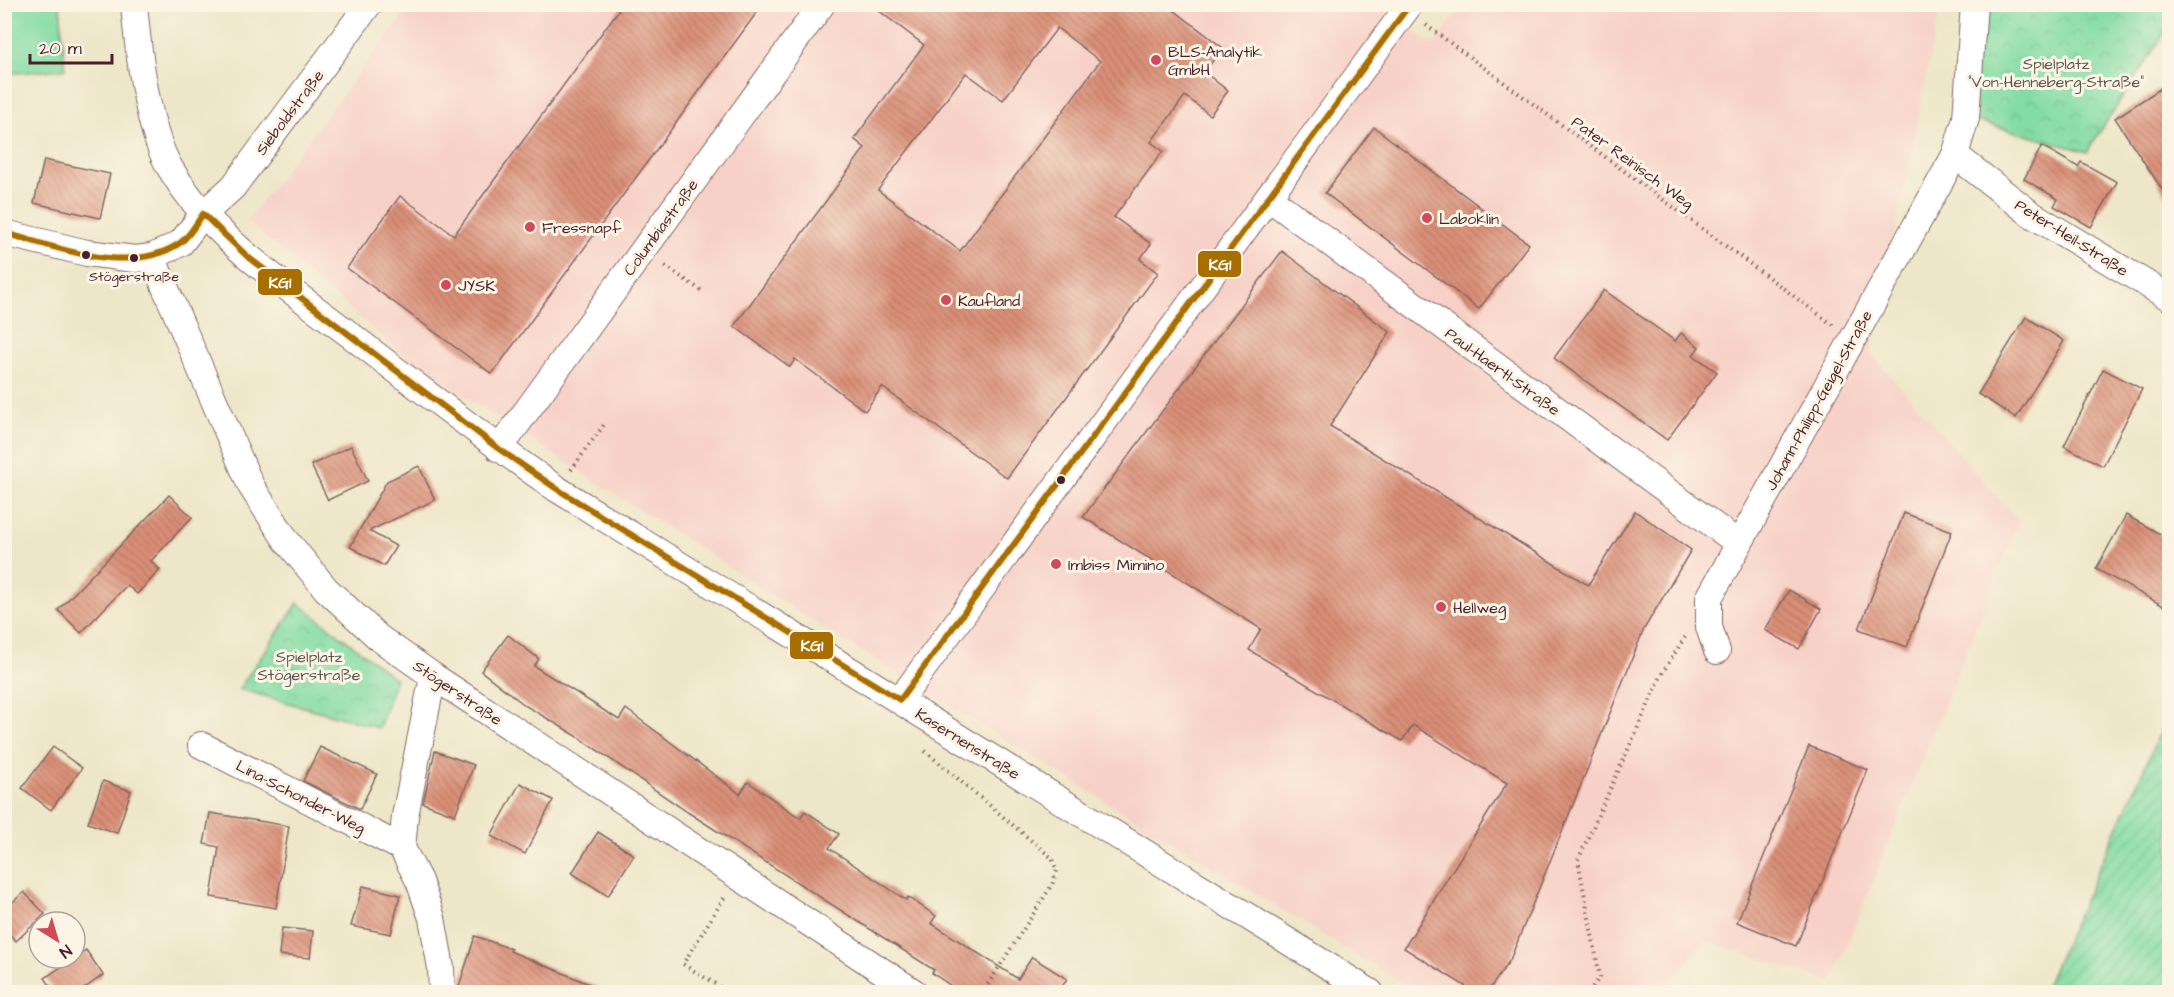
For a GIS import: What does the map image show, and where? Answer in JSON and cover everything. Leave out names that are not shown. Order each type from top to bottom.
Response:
[{"type":"street","name":"Kasernenstraße","points":[[134,4],[147,105],[169,167],[203,214],[249,258],[499,449],[557,489],[1370,993]]},
{"type":"street","name":"Sieboldstraße","points":[[203,214],[233,187],[369,4]]},
{"type":"street","name":"Columbiastraße","points":[[499,449],[822,4]]},
{"type":"street","points":[[1955,155],[1966,118],[1974,4]]},
{"type":"street","points":[[910,706],[1269,198],[1408,7]]},
{"type":"street","name":"Peter-Heil-Straße","points":[[1955,155],[2031,214],[2169,298]]},
{"type":"street","name":"Johann-Philipp-Geigel-Straße","points":[[1717,651],[1709,627],[1709,598],[1955,155]]},
{"type":"street","name":"Paul-Haertl-Straße","points":[[1269,198],[1738,543]]},
{"type":"street","points":[[4,233],[87,253],[135,259],[152,257],[181,243],[203,214]]},
{"type":"street","name":"Stögerstraße","points":[[152,257],[251,486],[286,540],[326,589],[371,631],[432,676],[914,993]]},
{"type":"street","points":[[432,676],[405,816],[402,848],[419,881],[432,918],[441,968],[442,993]]},
{"type":"street","name":"Lina-Schonder-Weg","points":[[201,745],[402,848]]},
{"type":"path","name":"Pater Reinisch Weg","points":[[1408,7],[1853,340]]},
{"type":"path","points":[[659,261],[702,291]]},
{"type":"path","points":[[557,489],[606,422]]},
{"type":"path","points":[[1589,993],[1600,977],[1578,860],[1663,672],[1686,635]]},
{"type":"path","points":[[910,706],[913,739],[1052,858],[1057,871],[1052,885],[983,993]]},
{"type":"path","points":[[728,993],[683,964],[737,876]]},
{"type":"shaded area","points":[[1378,4],[1434,45],[1462,5],[1940,5],[1871,354],[2019,521],[1832,982],[1705,941],[1661,992],[1416,992],[822,627],[421,369],[246,221],[411,5]]},
{"type":"green space","points":[[5,4],[60,5],[65,69],[5,74]]},
{"type":"green space","name":"Spielplatz \"Von-Henneberg-Straße\"","points":[[1974,5],[2169,5],[2169,26],[2087,152],[1966,118]]},
{"type":"green space","name":"Spielplatz Stögerstraße","points":[[298,603],[396,679],[379,728],[239,689]]},
{"type":"green space","points":[[2169,713],[2169,992],[2043,992]]},
{"type":"building","points":[[623,4],[763,4],[492,374],[347,268],[400,196],[454,235]]},
{"type":"building","name":"Kaufland","points":[[870,4],[1166,4],[1223,48],[1204,72],[1228,91],[1210,115],[1185,96],[1151,142],[1163,151],[1114,217],[1151,244],[1140,259],[1158,273],[1007,478],[882,387],[865,411],[795,359],[790,367],[734,326],[865,148],[854,139],[924,45]],"holes":[[[1057,28],[1100,61],[960,251],[878,190],[966,73],[1003,100]]]},
{"type":"building","points":[[2169,83],[2169,200],[2115,118]]},
{"type":"building","name":"Laboklin","points":[[1374,127],[1529,244],[1479,309],[1325,193]]},
{"type":"building","points":[[2042,146],[2078,167],[2081,162],[2117,182],[2091,227],[2054,206],[2058,199],[2024,179]]},
{"type":"building","points":[[44,160],[110,174],[100,218],[34,203]]},
{"type":"building","name":"Hellweg","points":[[1282,251],[1390,332],[1330,426],[1588,585],[1635,511],[1691,550],[1644,629],[1510,960],[1487,993],[1476,993],[1404,948],[1507,783],[1413,725],[1402,741],[1249,650],[1261,629],[1083,517]]},
{"type":"building","points":[[1604,290],[1675,341],[1681,333],[1699,347],[1693,355],[1717,372],[1667,440],[1554,358]]},
{"type":"building","points":[[2026,317],[2064,341],[2016,418],[1978,394]]},
{"type":"building","points":[[2103,369],[2142,389],[2103,466],[2064,446]]},
{"type":"building","points":[[351,446],[368,481],[328,500],[311,465]]},
{"type":"building","points":[[419,466],[435,500],[369,531],[396,546],[384,566],[350,547],[387,481]]},
{"type":"building","points":[[169,495],[192,517],[151,561],[160,570],[137,594],[127,585],[81,633],[58,610]]},
{"type":"building","points":[[1904,513],[1952,531],[1907,647],[1859,629]]},
{"type":"building","points":[[2126,515],[2169,539],[2169,609],[2096,569]]},
{"type":"building","points":[[1789,590],[1821,609],[1799,649],[1765,630]]},
{"type":"building","points":[[508,635],[539,659],[534,666],[619,720],[626,709],[740,794],[748,782],[800,818],[805,811],[839,834],[829,848],[906,900],[908,897],[936,916],[931,923],[1018,979],[1032,957],[1067,979],[1058,993],[962,993],[932,973],[934,970],[689,813],[575,735],[526,706],[481,671]]},
{"type":"building","points":[[1809,746],[1868,770],[1796,946],[1737,922]]},
{"type":"building","points":[[53,747],[82,768],[51,810],[22,788]]},
{"type":"building","points":[[320,747],[377,774],[360,809],[303,781]]},
{"type":"building","points":[[435,751],[474,765],[455,815],[423,803]]},
{"type":"building","points":[[103,781],[131,791],[117,833],[88,823]]},
{"type":"building","points":[[520,783],[553,800],[525,854],[491,836]]},
{"type":"building","points":[[210,813],[289,826],[276,908],[211,897],[219,847],[204,844]]},
{"type":"building","points":[[598,832],[634,855],[608,896],[572,873]]},
{"type":"building","points":[[363,886],[400,895],[391,934],[351,926]]},
{"type":"building","points":[[24,892],[41,910],[27,910],[27,931],[16,941],[4,929],[4,910]]},
{"type":"building","points":[[282,928],[313,931],[310,958],[279,955]]},
{"type":"building","points":[[475,936],[511,949],[510,951],[611,993],[457,993]]},
{"type":"building","points":[[87,951],[103,975],[78,993],[55,993],[45,978],[57,970],[87,970]]},
{"type":"transit line","name":"KG1","points":[[4,233],[93,256],[139,258],[160,253],[180,243],[203,214],[249,258],[499,449],[557,489],[900,700],[1410,4]]},
{"type":"place","name":"BLS-Analytik GmbH","points":[[1156,60]]},
{"type":"place","name":"Laboklin","points":[[1427,218]]},
{"type":"place","name":"Fressnapf","points":[[530,227]]},
{"type":"place","name":"Stögerstraße","points":[[134,258]]},
{"type":"place","name":"JYSK","points":[[446,285]]},
{"type":"place","name":"Kaufland","points":[[946,300]]},
{"type":"place","name":"Imbiss Mimino","points":[[1056,564]]},
{"type":"place","name":"Hellweg","points":[[1441,607]]}]
